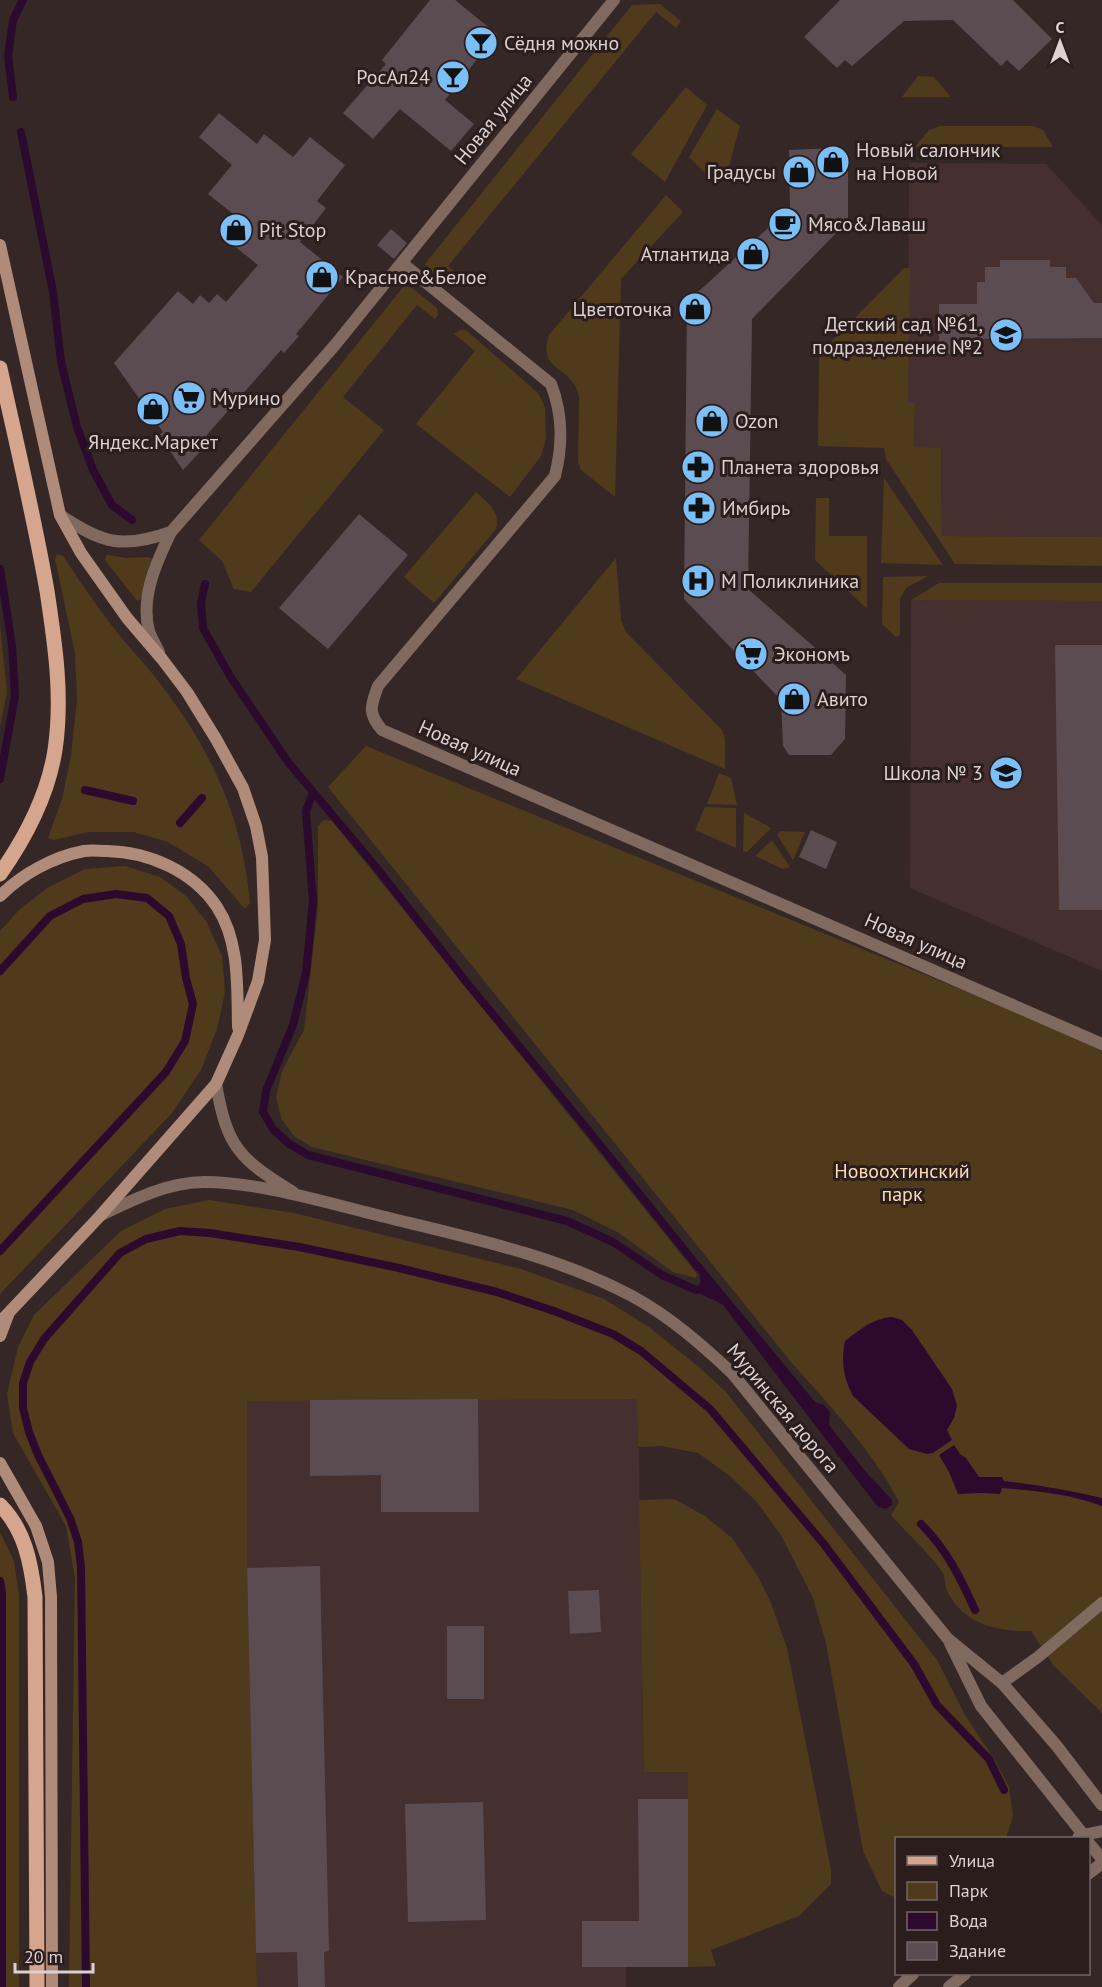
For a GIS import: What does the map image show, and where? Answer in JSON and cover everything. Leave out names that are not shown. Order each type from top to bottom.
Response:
[{"type":"main road","points":[[0,245],[60,515],[81,553],[127,618],[162,658],[187,693],[243,788],[256,826],[262,857],[265,940],[258,981],[238,1035],[216,1084],[100,1216],[0,1322]]},
{"type":"main road","points":[[0,368],[40,554],[57,654],[58,702],[55,751],[43,794],[20,845],[0,874]]},
{"type":"main road","points":[[0,896],[8,888],[50,861],[86,851],[128,851],[161,861],[191,878],[217,907],[233,942],[237,977],[238,1035]]},
{"type":"main road","points":[[0,1336],[9,1312]]},
{"type":"main road","points":[[0,1463],[36,1526],[48,1562],[51,1597],[52,1987]]},
{"type":"main road","points":[[0,1505],[9,1514],[22,1538],[31,1567],[35,1597],[37,1987]]},
{"type":"street","name":"Новая улица","points":[[162,658],[149,631],[147,614],[149,590],[155,564],[171,532],[335,345],[614,0]]},
{"type":"street","name":"Новая улица","points":[[402,263],[551,384],[558,403],[561,451],[555,476],[378,686],[371,706],[372,719],[382,730],[1102,1044]]},
{"type":"street","points":[[60,515],[82,530],[102,539],[120,542],[136,542],[171,532]]},
{"type":"street","name":"Муринская дорога","points":[[216,1084],[221,1114],[230,1139],[248,1162],[299,1196]]},
{"type":"street","name":"Муринская дорога","points":[[100,1216],[170,1187],[202,1182],[234,1184],[299,1196],[548,1259],[633,1296],[702,1344],[732,1373],[948,1639],[1002,1683],[1056,1745],[1102,1805]]},
{"type":"street","points":[[1002,1683],[1038,1657],[1102,1603]]},
{"type":"street","name":"Муринская дорога","points":[[948,1639],[981,1706],[1083,1837]]},
{"type":"street","points":[[1087,1837],[1102,1831]]},
{"type":"street","name":"Муринская дорога","points":[[1090,1846],[1102,1861]]},
{"type":"street","points":[[1090,1873],[1102,1861]]},
{"type":"street","points":[[899,1987],[912,1975]]},
{"type":"street","points":[[949,1987],[964,1975]]},
{"type":"shaded area","name":"Детский сад №61, подразделение №2","points":[[909,163],[1046,164],[1102,225],[1102,537],[942,536],[941,449],[914,448],[915,404],[908,403]]},
{"type":"shaded area","name":"Школа № 3","points":[[911,600],[1102,601],[1102,971],[910,888]]},
{"type":"shaded area","points":[[638,1399],[644,1772],[688,1772],[688,1967],[626,1967],[626,1987],[257,1987],[247,1568],[247,1401]]},
{"type":"green space","points":[[660,4],[681,21],[676,28],[656,12],[448,266],[467,282],[454,285],[443,282],[425,264],[632,5]]},
{"type":"green space","points":[[918,76],[934,77],[951,97],[902,97]]},
{"type":"green space","points":[[686,87],[707,105],[665,182],[631,154]]},
{"type":"green space","points":[[717,109],[740,126],[729,166],[713,181],[689,157]]},
{"type":"green space","points":[[940,126],[1033,126],[1043,130],[1053,147],[915,147],[929,130]]},
{"type":"green space","points":[[666,195],[683,212],[621,279],[615,497],[581,470],[578,462],[579,397],[570,379],[551,363],[546,347],[549,335]]},
{"type":"green space","points":[[904,268],[910,268],[908,403],[915,403],[914,447],[941,448],[942,536],[1102,537],[1102,566],[955,564],[886,459],[884,448],[818,446],[820,353]]},
{"type":"green space","points":[[404,286],[412,288],[437,308],[438,315],[435,319],[417,305],[343,397],[384,430],[251,592],[234,589],[222,561],[199,540]]},
{"type":"green space","points":[[462,329],[538,393],[545,407],[546,439],[541,456],[510,497],[416,424],[475,351],[454,334]]},
{"type":"green space","points":[[884,478],[943,565],[881,563]]},
{"type":"green space","points":[[476,492],[495,513],[496,529],[434,603],[404,577]]},
{"type":"green space","points":[[816,498],[829,498],[829,536],[867,536],[867,609],[815,560]]},
{"type":"green space","points":[[57,554],[63,556],[106,618],[151,672],[189,725],[205,752],[219,780],[239,838],[250,903],[246,908],[209,867],[168,842],[134,832],[88,832],[54,840],[48,838],[62,799],[71,756],[77,700],[75,653],[55,559]]},
{"type":"green space","points":[[108,555],[153,559],[142,599],[137,601],[105,560]]},
{"type":"green space","points":[[616,558],[621,620],[626,632],[722,730],[725,739],[725,769],[516,679]]},
{"type":"green space","points":[[928,576],[906,588],[900,599],[900,635],[896,637],[882,624],[883,577]]},
{"type":"green space","points":[[939,583],[1102,583],[1102,601],[911,600]]},
{"type":"green space","points":[[0,625],[7,693],[0,726]]},
{"type":"green space","name":"Новоохтинский парк","points":[[366,746],[1102,1047],[1102,1713],[1054,1666],[1031,1631],[993,1627],[981,1623],[960,1610],[946,1588],[941,1570],[891,1515],[899,1502],[863,1446],[791,1362],[328,787]]},
{"type":"green space","points":[[719,773],[731,778],[737,805],[707,804]]},
{"type":"green space","points":[[705,807],[736,808],[736,848],[695,830]]},
{"type":"green space","points":[[744,813],[771,828],[747,852],[743,851]]},
{"type":"green space","points":[[324,820],[332,821],[697,1274],[696,1278],[673,1272],[619,1233],[573,1210],[312,1147],[295,1137],[282,1120],[276,1098],[282,1071],[304,1030],[318,908],[318,826]]},
{"type":"green space","points":[[780,831],[805,832],[793,860],[777,835]]},
{"type":"green space","points":[[772,840],[790,867],[783,869],[755,856]]},
{"type":"green space","points":[[125,866],[160,877],[186,896],[206,921],[222,956],[225,992],[217,1029],[201,1070],[172,1113],[0,1294],[0,931],[19,910],[47,888],[85,869]]},
{"type":"green space","points":[[209,1200],[294,1213],[521,1269],[604,1299],[649,1327],[726,1392],[937,1660],[965,1715],[994,1759],[1009,1787],[1013,1816],[1006,1837],[895,1837],[895,1898],[882,1891],[863,1851],[826,1643],[813,1598],[782,1537],[757,1502],[730,1476],[698,1453],[662,1446],[638,1447],[637,1399],[247,1401],[247,1568],[257,1987],[69,1987],[75,1578],[66,1526],[13,1433],[7,1394],[18,1347],[34,1315],[121,1231],[165,1209]]},
{"type":"green space","points":[[674,1499],[705,1516],[732,1538],[757,1575],[771,1603],[787,1648],[831,1870],[831,1884],[799,1916],[711,1950],[716,1966],[688,1967],[688,1772],[644,1772],[639,1500]]},
{"type":"green space","points":[[0,1532],[14,1561],[19,1596],[19,1987],[0,1987]]},
{"type":"water","points":[[692,1259],[701,1264],[815,1402],[824,1405],[830,1412],[829,1425],[865,1471],[892,1500],[892,1505],[885,1509],[877,1506],[723,1305],[696,1290],[700,1279]]},
{"type":"water","points":[[892,1317],[902,1320],[912,1330],[952,1389],[957,1406],[954,1418],[947,1430],[952,1440],[933,1453],[927,1454],[909,1449],[853,1396],[845,1376],[843,1355],[845,1341],[873,1322]]},
{"type":"water","points":[[954,1445],[979,1477],[1002,1477],[1004,1481],[1090,1495],[1102,1498],[1102,1506],[1065,1496],[1002,1488],[1000,1494],[958,1494],[939,1455]]},
{"type":"building","points":[[430,0],[455,0],[497,34],[445,100],[474,124],[451,151],[400,109],[373,139],[343,113],[386,64],[382,60]]},
{"type":"building","points":[[840,0],[1013,0],[1052,39],[1019,71],[1007,60],[1001,66],[953,20],[904,21],[852,66],[845,60],[837,68],[804,37]]},
{"type":"building","points":[[219,113],[257,144],[264,134],[293,157],[310,137],[345,165],[317,201],[326,208],[300,242],[343,277],[296,334],[299,336],[284,353],[281,350],[206,436],[211,440],[183,470],[159,435],[163,432],[114,363],[178,291],[193,304],[200,295],[209,303],[217,294],[226,302],[258,265],[222,236],[237,217],[208,194],[232,165],[199,137]]},
{"type":"building","points":[[835,148],[848,160],[848,221],[752,319],[748,589],[846,675],[845,739],[831,755],[789,755],[783,746],[781,700],[684,599],[687,302],[790,208],[789,150]]},
{"type":"building","points":[[391,229],[407,243],[394,259],[377,245]]},
{"type":"building","points":[[1000,260],[1050,260],[1050,267],[1066,267],[1066,278],[1076,278],[1094,303],[1102,303],[1102,338],[965,339],[965,354],[939,354],[939,304],[977,304],[977,282],[985,282],[985,267],[1000,267]]},
{"type":"building","points":[[359,514],[408,555],[328,649],[279,608]]},
{"type":"building","points":[[1055,645],[1102,645],[1102,910],[1059,910]]},
{"type":"building","points":[[811,830],[837,842],[826,869],[799,857]]},
{"type":"building","points":[[478,1399],[479,1512],[381,1512],[381,1475],[310,1476],[310,1400]]},
{"type":"building","points":[[320,1566],[329,1951],[324,1952],[325,1987],[298,1987],[297,1952],[256,1953],[247,1568]]},
{"type":"building","points":[[599,1590],[601,1632],[570,1634],[568,1591]]},
{"type":"building","points":[[447,1626],[484,1626],[484,1699],[447,1699]]},
{"type":"building","points":[[638,1799],[688,1799],[688,1967],[582,1967],[582,1921],[639,1921]]},
{"type":"building","points":[[483,1802],[486,1920],[408,1922],[405,1804]]},
{"type":"waterway","points":[[13,97],[8,56],[13,20],[23,0]]},
{"type":"waterway","points":[[21,132],[53,292],[61,362],[77,427],[93,470],[112,505],[132,520]]},
{"type":"waterway","points":[[0,569],[12,645],[15,696],[0,779]]},
{"type":"waterway","points":[[205,584],[201,603],[203,628],[230,676],[288,762],[376,867],[467,983],[698,1267]]},
{"type":"waterway","points":[[85,790],[133,801]]},
{"type":"waterway","points":[[313,793],[306,811],[313,901],[306,973],[293,1025],[266,1091],[263,1112],[273,1129],[288,1143],[308,1155],[567,1221],[613,1242],[662,1275],[696,1290],[705,1289]]},
{"type":"waterway","points":[[180,823],[202,798]]},
{"type":"waterway","points":[[0,971],[50,916],[83,899],[116,894],[147,898],[169,916],[181,944],[193,1004],[185,1041],[166,1072],[0,1251]]},
{"type":"waterway","points":[[86,1987],[81,1567],[78,1542],[70,1518],[29,1432],[23,1408],[23,1383],[30,1362],[44,1339],[120,1253],[146,1239],[180,1231],[210,1233],[299,1247],[497,1292],[613,1334],[641,1351],[710,1409],[823,1543],[914,1664],[937,1705],[989,1759],[1004,1790]]},
{"type":"waterway","points":[[921,1524],[952,1564],[975,1610]]},
{"type":"waterway","points":[[0,1581],[2,1593],[2,1987]]},
{"type":"place","name":"Сёдня можно","points":[[481,43]]},
{"type":"place","name":"РосАл24","points":[[453,77]]},
{"type":"place","name":"Новый салончик на Новой","points":[[833,162]]},
{"type":"place","name":"Градусы","points":[[799,172]]},
{"type":"place","name":"Мясо&Лаваш","points":[[785,224]]},
{"type":"place","name":"Pit Stop","points":[[236,230]]},
{"type":"place","name":"Атлантида","points":[[753,254]]},
{"type":"place","name":"Красное&Белое","points":[[322,277]]},
{"type":"place","name":"Цветоточка","points":[[695,309]]},
{"type":"place","name":"Детский сад №61, подразделение №2","points":[[1006,335]]},
{"type":"place","name":"Мурино","points":[[189,398]]},
{"type":"place","name":"Яндекс.Маркет","points":[[153,409]]},
{"type":"place","name":"Ozon","points":[[712,421]]},
{"type":"place","name":"Планета здоровья","points":[[698,467]]},
{"type":"place","name":"Имбирь","points":[[699,508]]},
{"type":"place","name":"М Поликлиника","points":[[698,581]]},
{"type":"place","name":"Экономъ","points":[[751,654]]},
{"type":"place","name":"Авито","points":[[794,699]]},
{"type":"place","name":"Школа № 3","points":[[1006,773]]}]
